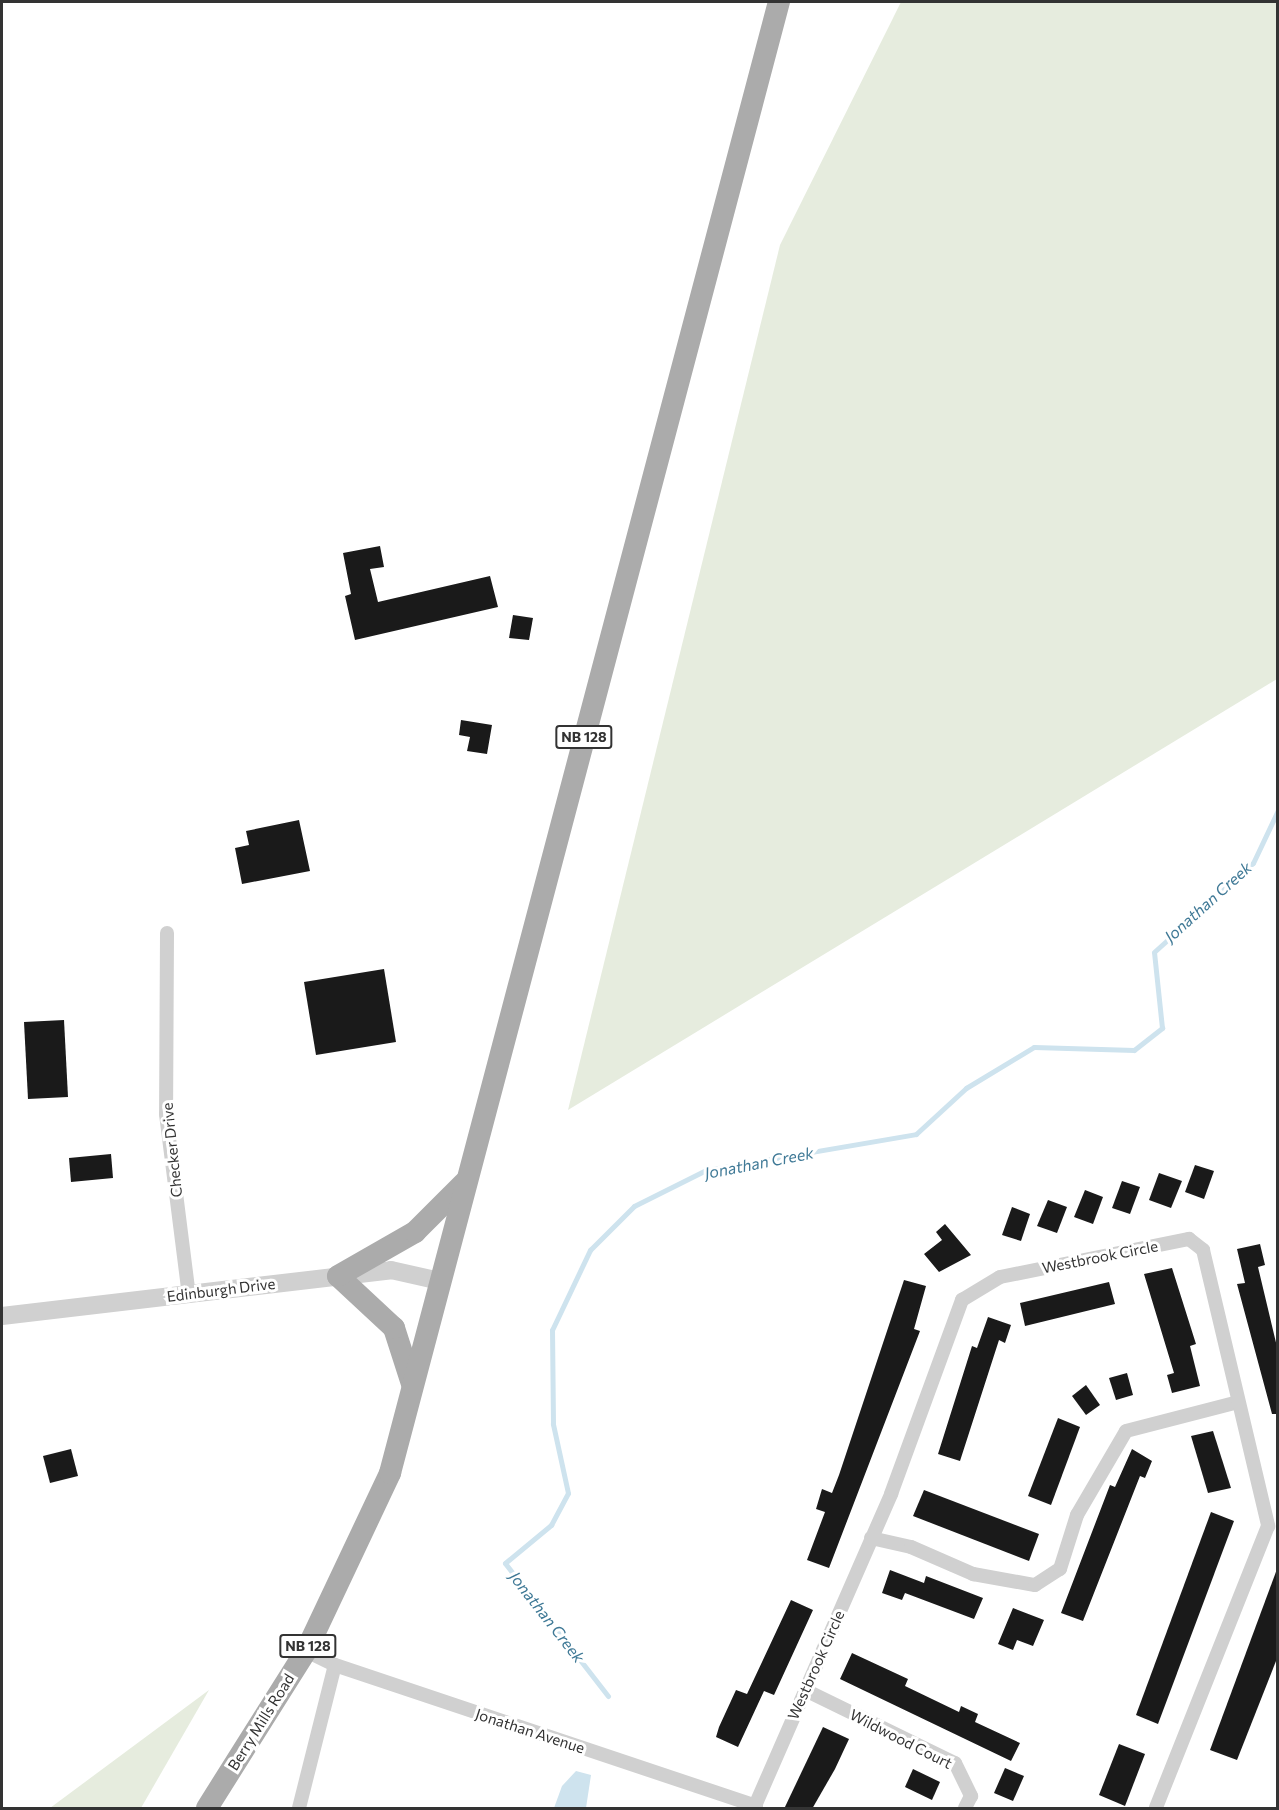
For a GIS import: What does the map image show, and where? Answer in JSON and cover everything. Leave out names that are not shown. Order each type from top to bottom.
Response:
[{"type":"main road","name":"NB 128","points":[[412,1390],[780,2]]},
{"type":"main road","points":[[412,1390],[410,1365],[394,1328],[338,1276],[415,1233],[467,1179]]},
{"type":"main road","name":"Berry Mills Road","points":[[207,1809],[306,1651],[390,1473],[412,1390]]},
{"type":"street","name":"Checker Drive","points":[[167,933],[166,1114],[189,1294]]},
{"type":"street","name":"Westbrook Circle","points":[[755,1807],[872,1538],[962,1300],[1000,1277],[1189,1239],[1203,1250],[1238,1402],[1273,1527],[1156,1809]]},
{"type":"street","name":"Edinburgh Drive","points":[[2,1316],[392,1270],[440,1281]]},
{"type":"street","points":[[872,1538],[911,1547],[974,1574],[1035,1585],[1060,1569],[1077,1515],[1126,1431],[1238,1402]]},
{"type":"street","name":"Jonathan Avenue","points":[[306,1651],[335,1665],[755,1807]]},
{"type":"street","points":[[299,1809],[335,1665]]},
{"type":"street","name":"Wildwood Court","points":[[805,1690],[955,1763],[970,1796],[965,1809]]},
{"type":"shaded area","points":[[901,2],[1277,2],[1277,679],[568,1110],[780,245]]},
{"type":"shaded area","points":[[209,1690],[141,1808],[50,1808]]},
{"type":"water","points":[[576,1771],[591,1775],[586,1808],[554,1808],[562,1786]]},
{"type":"building","points":[[380,546],[384,567],[370,569],[378,602],[490,576],[498,607],[355,640],[345,596],[351,594],[343,553]]},
{"type":"building","points":[[513,615],[533,618],[529,640],[509,638]]},
{"type":"building","points":[[461,720],[492,725],[487,754],[467,751],[470,737],[459,735]]},
{"type":"building","points":[[299,820],[310,871],[242,884],[235,848],[249,845],[246,831]]},
{"type":"building","points":[[384,969],[396,1042],[316,1055],[304,982]]},
{"type":"building","points":[[64,1020],[68,1097],[28,1099],[24,1022]]},
{"type":"building","points":[[111,1154],[113,1178],[71,1182],[69,1158]]},
{"type":"building","points":[[1195,1165],[1214,1171],[1204,1199],[1185,1192]]},
{"type":"building","points":[[1159,1173],[1182,1181],[1171,1208],[1149,1200]]},
{"type":"building","points":[[1122,1181],[1140,1187],[1130,1214],[1112,1208]]},
{"type":"building","points":[[1085,1190],[1103,1197],[1093,1224],[1074,1217]]},
{"type":"building","points":[[1048,1200],[1067,1207],[1057,1233],[1037,1226]]},
{"type":"building","points":[[1012,1207],[1030,1214],[1021,1241],[1002,1235]]},
{"type":"building","points":[[945,1224],[971,1255],[939,1272],[924,1254],[942,1240],[936,1232]]},
{"type":"building","points":[[1260,1244],[1265,1265],[1258,1267],[1278,1351],[1278,1414],[1272,1414],[1237,1284],[1245,1283],[1237,1249]]},
{"type":"building","points":[[1172,1268],[1196,1344],[1190,1346],[1200,1386],[1172,1393],[1167,1375],[1174,1373],[1144,1274]]},
{"type":"building","points":[[904,1280],[926,1286],[914,1329],[920,1331],[829,1568],[807,1560],[825,1512],[816,1509],[822,1489],[832,1493],[839,1475]]},
{"type":"building","points":[[1109,1282],[1115,1304],[1025,1326],[1020,1303]]},
{"type":"building","points":[[988,1317],[1011,1325],[1005,1343],[999,1340],[960,1461],[938,1454],[972,1346],[977,1348]]},
{"type":"building","points":[[1127,1373],[1133,1395],[1116,1400],[1109,1378]]},
{"type":"building","points":[[1086,1385],[1100,1405],[1086,1415],[1072,1396]]},
{"type":"building","points":[[1058,1418],[1080,1427],[1051,1505],[1028,1496]]},
{"type":"building","points":[[1213,1431],[1231,1488],[1208,1493],[1191,1436]]},
{"type":"building","points":[[71,1449],[78,1476],[50,1483],[43,1456]]},
{"type":"building","points":[[1132,1449],[1152,1461],[1145,1478],[1140,1476],[1083,1621],[1061,1613],[1110,1485],[1115,1487]]},
{"type":"building","points":[[924,1490],[1039,1534],[1029,1561],[913,1516]]},
{"type":"building","points":[[1211,1512],[1234,1521],[1158,1724],[1136,1715]]},
{"type":"building","points":[[1277,1569],[1278,1656],[1237,1760],[1210,1750]]},
{"type":"building","points":[[890,1570],[924,1583],[926,1576],[983,1598],[974,1619],[905,1593],[902,1600],[882,1593]]},
{"type":"building","points":[[791,1600],[813,1610],[774,1695],[764,1691],[738,1747],[716,1737],[719,1727],[736,1690],[747,1694]]},
{"type":"building","points":[[1013,1608],[1044,1620],[1033,1646],[1017,1640],[1013,1650],[998,1644]]},
{"type":"building","points":[[852,1653],[908,1679],[905,1686],[959,1712],[961,1706],[978,1714],[975,1722],[1020,1743],[1011,1761],[840,1679]]},
{"type":"building","points":[[823,1727],[849,1739],[835,1769],[812,1809],[784,1809]]},
{"type":"building","points":[[1119,1744],[1145,1754],[1125,1806],[1099,1795]]},
{"type":"building","points":[[1005,1768],[1024,1776],[1013,1801],[994,1793]]},
{"type":"building","points":[[913,1769],[940,1782],[932,1800],[905,1787]]},
{"type":"waterway","name":"Jonathan Creek","points":[[608,1696],[505,1563],[551,1525],[568,1493],[553,1424],[552,1330],[590,1250],[634,1206],[706,1170],[916,1134],[966,1088],[1034,1047],[1134,1050],[1162,1028],[1154,952],[1253,863],[1278,810]]}]
